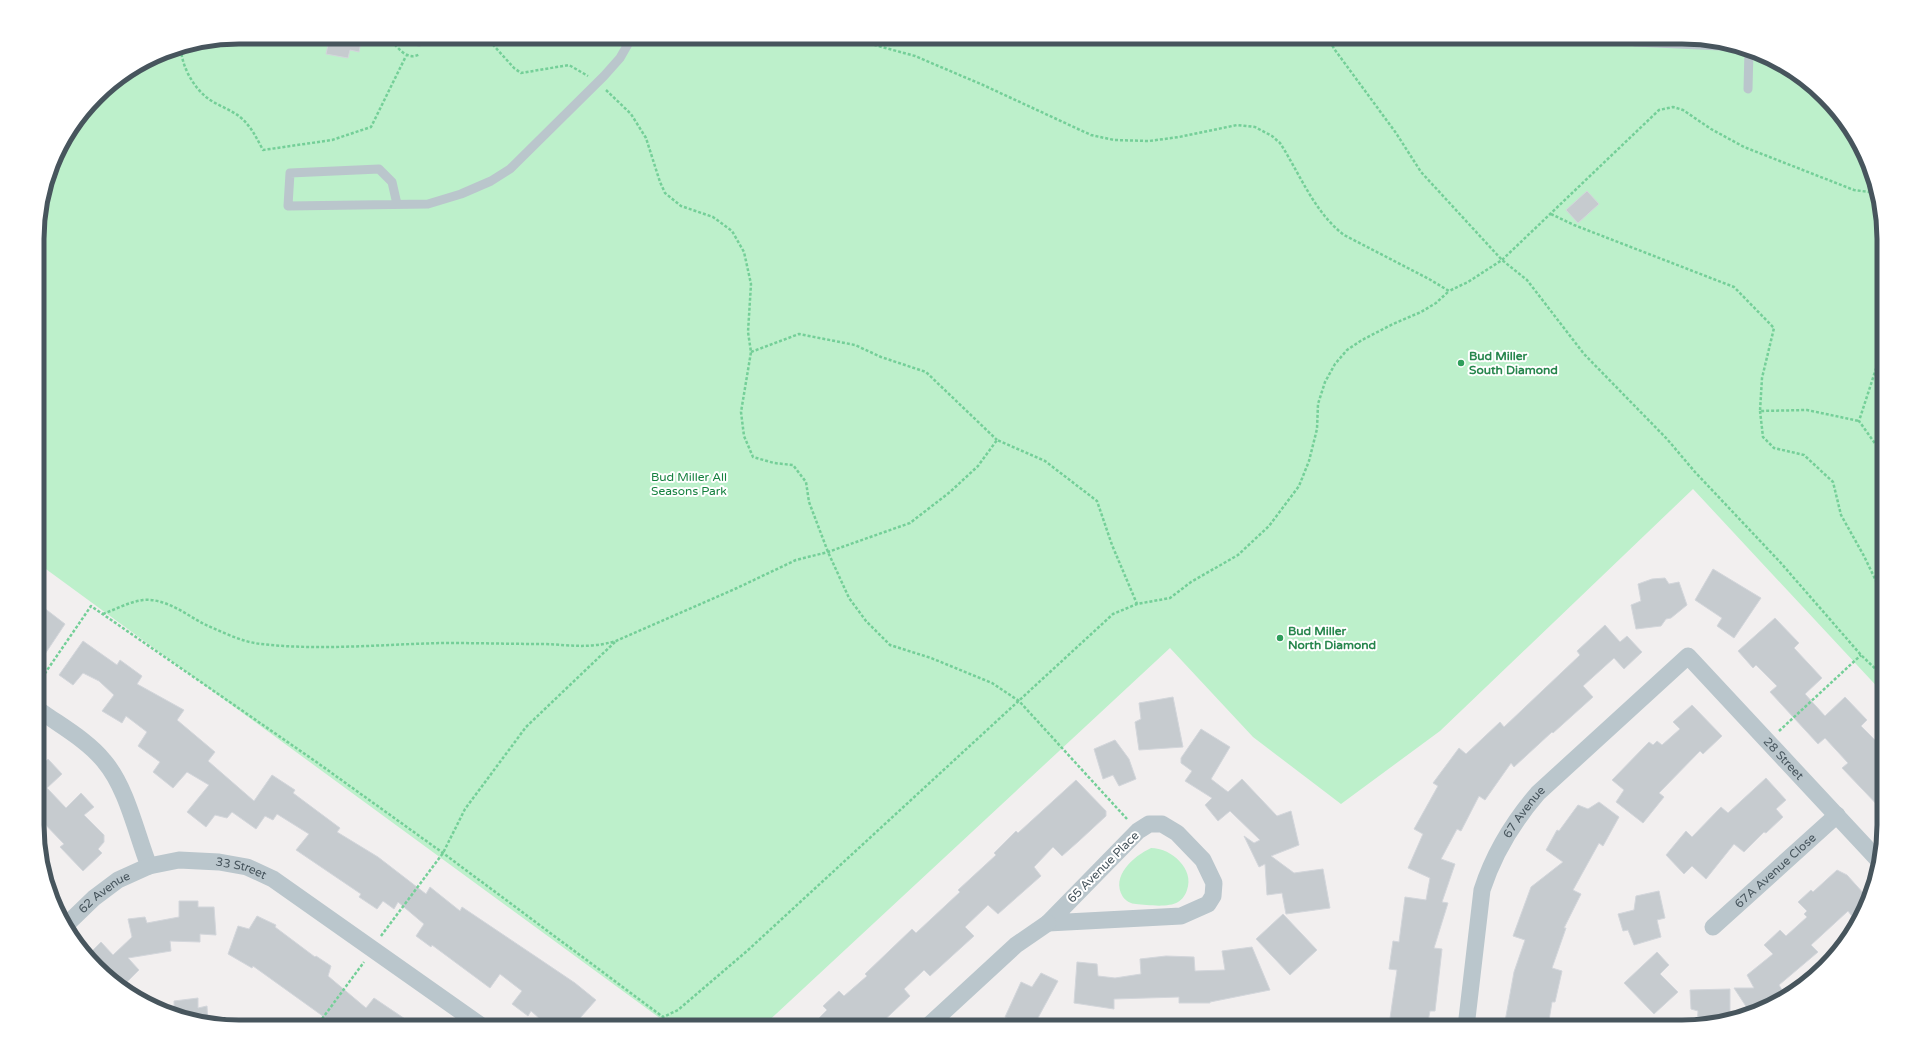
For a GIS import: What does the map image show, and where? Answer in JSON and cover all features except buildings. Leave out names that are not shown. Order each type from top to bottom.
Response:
[{"type":"street","name":"28 Street","points":[[1688,656],[1874,856]]},
{"type":"street","name":"67 Avenue","points":[[1467,1020],[1482,890],[1489,870],[1506,835],[1538,793],[1688,656]]},
{"type":"street","points":[[44,713],[84,741],[106,762],[123,792],[149,866]]},
{"type":"street","name":"67A Avenue Close","points":[[1714,927],[1836,815]]},
{"type":"street","name":"65 Avenue Place","points":[[935,1020],[1016,945],[1048,923],[1138,831],[1149,824],[1162,824],[1177,833],[1203,860],[1214,883],[1213,896],[1208,904],[1181,916],[1048,923]]},
{"type":"street","name":"33 Street","points":[[149,866],[179,860],[219,862],[247,867],[273,879],[473,1020]]},
{"type":"street","name":"62 Avenue","points":[[70,921],[94,898],[118,880],[149,866]]},
{"type":"lane","points":[[397,204],[392,182],[379,169],[290,173],[288,206],[428,204],[461,194],[491,181],[510,169],[604,76],[620,58],[628,44]]},
{"type":"lane","points":[[1677,44],[1702,45]]},
{"type":"lane","points":[[1748,89],[1749,56]]},
{"type":"path","points":[[395,44],[406,56],[415,57]]},
{"type":"path","points":[[492,44],[514,68],[521,73],[570,65],[580,70]]},
{"type":"path","points":[[871,44],[915,56],[983,85],[1091,135],[1114,140],[1149,141],[1179,137],[1237,125],[1255,127],[1272,136],[1280,143],[1320,212],[1332,226],[1344,235],[1430,279],[1450,292]]},
{"type":"path","points":[[1331,44],[1396,133],[1421,172],[1502,260],[1527,280],[1584,354],[1667,439],[1695,472],[1780,562],[1861,655],[1877,670]]},
{"type":"path","points":[[182,53],[186,68],[194,83],[206,97],[239,117],[252,130],[263,150],[332,140],[371,126],[406,56]]},
{"type":"path","points":[[611,94],[631,114],[646,138],[665,193],[682,206],[713,217],[732,231],[744,252],[751,284],[748,332],[751,352],[741,412],[744,436],[753,457],[774,463],[793,464],[806,482],[809,502],[828,552],[849,598],[866,621],[890,644],[930,658],[992,683],[1019,701],[1125,817]]},
{"type":"path","points":[[44,675],[91,606],[315,761],[443,853],[663,1017],[678,1010],[747,951],[1113,614],[1137,604],[1170,598],[1191,582],[1238,555],[1269,526],[1300,486],[1309,461],[1317,429],[1318,404],[1324,382],[1335,364],[1348,350],[1362,340],[1421,312],[1502,260],[1659,110],[1673,106],[1683,110],[1711,129],[1744,147],[1854,190],[1871,192]]},
{"type":"path","points":[[1551,214],[1734,287],[1774,328],[1762,378],[1760,412],[1763,437],[1774,448],[1804,455],[1833,482],[1841,515],[1877,583]]},
{"type":"path","points":[[751,352],[799,334],[855,345],[926,372],[997,440],[1045,460],[1097,501],[1112,545],[1137,604]]},
{"type":"path","points":[[1859,421],[1877,366]]},
{"type":"path","points":[[1760,412],[1807,410],[1859,421],[1877,446]]},
{"type":"path","points":[[103,614],[130,603],[144,600],[169,604],[204,624],[241,640],[259,644],[284,646],[326,647],[452,644],[546,644],[581,647],[598,646],[616,641],[737,588],[796,560],[828,552],[910,523],[950,492],[978,466],[997,440]]},
{"type":"path","points":[[382,934],[443,853],[465,809],[526,727],[616,641]]},
{"type":"path","points":[[1780,729],[1861,655]]},
{"type":"path","points":[[321,1020],[364,962]]},
{"type":"green space","name":"Bud Miller All Seasons Park","points":[[226,44],[1695,44],[1745,54],[1768,64],[1801,84],[1811,92],[1837,120],[1857,153],[1867,176],[1877,226],[1877,686],[1693,489],[1440,731],[1341,804],[1253,737],[1170,648],[770,1020],[662,1020],[44,568],[44,226],[54,176],[64,153],[84,120],[92,110],[120,84],[153,64],[176,54]]},
{"type":"green space","points":[[1151,848],[1166,852],[1180,861],[1188,875],[1189,882],[1186,893],[1178,902],[1174,904],[1163,906],[1146,905],[1132,903],[1123,897],[1120,889],[1122,874],[1131,861]]},
{"type":"place","name":"Bud Miller South Diamond","points":[[1461,363]]},
{"type":"place","name":"Bud Miller North Diamond","points":[[1280,638]]}]
